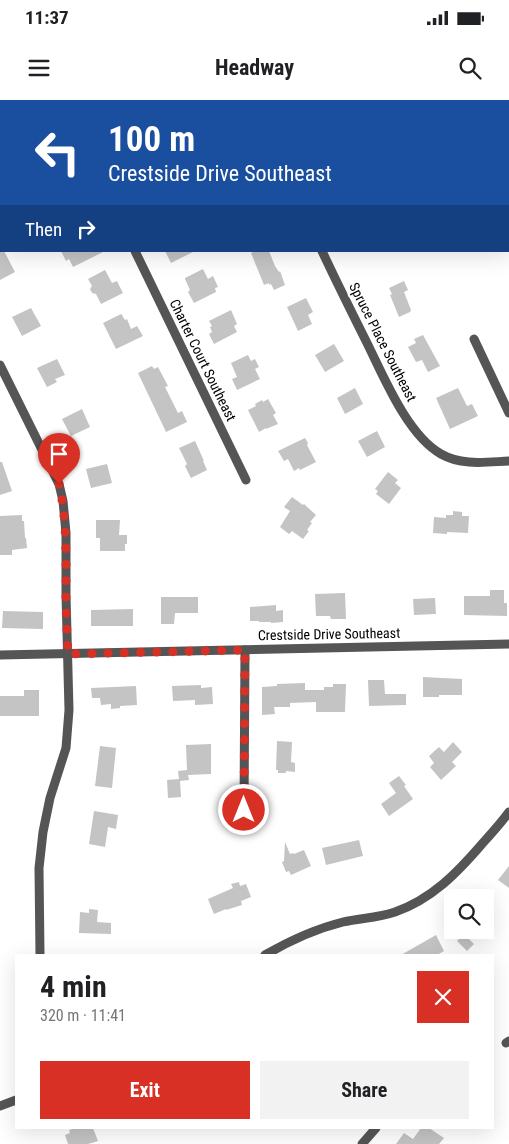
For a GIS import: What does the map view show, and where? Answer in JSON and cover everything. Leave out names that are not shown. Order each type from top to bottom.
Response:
[{"type":"street","name":"Charter Court Southeast","points":[[135,252],[246,480]]},
{"type":"street","name":"Spruce Place Southeast","points":[[322,252],[398,406],[424,440],[442,454],[457,460],[471,463],[509,461]]},
{"type":"street","points":[[474,339],[509,413]]},
{"type":"street","points":[[0,365],[59,484],[63,501],[66,532],[69,710],[66,748],[50,798],[43,832],[39,868],[40,954]]},
{"type":"street","name":"Crestside Drive Southeast","points":[[0,655],[509,644]]},
{"type":"street","points":[[244,810],[245,650]]},
{"type":"street","points":[[267,954],[288,942],[342,922],[378,917],[416,903],[461,869],[509,812]]},
{"type":"street","points":[[0,1106],[15,1100]]},
{"type":"street","points":[[362,1144],[375,1129]]},
{"type":"building","points":[[0,252],[5,252],[15,272],[0,280]]},
{"type":"building","points":[[62,252],[103,252],[73,267],[69,259],[66,261]]},
{"type":"building","points":[[166,252],[193,252],[171,263]]},
{"type":"building","points":[[269,252],[285,285],[274,290],[269,283],[264,285],[251,253]]},
{"type":"building","points":[[203,269],[208,279],[213,276],[218,287],[215,288],[216,292],[194,303],[188,292],[190,290],[185,278]]},
{"type":"building","points":[[105,270],[112,283],[117,281],[123,293],[101,304],[96,294],[92,293],[90,289],[92,286],[88,279]]},
{"type":"building","points":[[404,281],[408,290],[404,292],[411,310],[399,317],[389,288]]},
{"type":"building","points":[[306,298],[313,312],[308,315],[312,324],[298,331],[287,307]]},
{"type":"building","points":[[31,308],[41,326],[22,336],[12,317]]},
{"type":"building","points":[[231,310],[237,324],[234,326],[237,332],[214,344],[209,334],[212,332],[210,327],[212,326],[209,321]]},
{"type":"building","points":[[121,314],[125,320],[127,319],[131,329],[137,326],[143,336],[116,349],[103,323]]},
{"type":"building","points":[[423,335],[440,366],[428,372],[422,360],[416,362],[408,347],[416,343],[414,339]]},
{"type":"building","points":[[334,344],[344,361],[325,372],[315,355]]},
{"type":"building","points":[[248,355],[251,361],[255,359],[259,367],[255,369],[260,379],[237,390],[232,379],[237,377],[231,363]]},
{"type":"building","points":[[57,359],[65,375],[55,379],[57,382],[47,387],[37,368]]},
{"type":"building","points":[[152,366],[154,369],[158,367],[168,386],[165,387],[178,413],[182,411],[187,422],[166,432],[138,373]]},
{"type":"building","points":[[355,388],[363,404],[345,414],[337,398]]},
{"type":"building","points":[[458,388],[467,406],[472,404],[478,416],[450,429],[436,398]]},
{"type":"building","points":[[268,399],[276,413],[273,415],[278,424],[259,432],[248,410],[262,400],[263,402]]},
{"type":"building","points":[[82,409],[90,427],[71,436],[62,419]]},
{"type":"building","points":[[377,431],[385,447],[367,457],[358,441]]},
{"type":"building","points":[[305,438],[316,462],[294,471],[288,459],[284,461],[278,451]]},
{"type":"building","points":[[195,441],[207,470],[191,478],[179,448]]},
{"type":"building","points":[[0,462],[2,462],[12,491],[0,495]]},
{"type":"building","points":[[107,464],[112,483],[91,488],[86,469]]},
{"type":"building","points":[[388,472],[398,480],[395,483],[401,488],[389,504],[376,494],[378,491],[375,489]]},
{"type":"building","points":[[292,497],[304,504],[316,515],[310,522],[312,523],[307,530],[309,531],[303,539],[292,531],[289,534],[280,527],[290,511],[284,507]]},
{"type":"building","points":[[453,511],[462,512],[462,516],[469,516],[468,533],[433,533],[434,517],[446,518],[446,515],[453,515]]},
{"type":"building","points":[[22,515],[27,548],[12,550],[12,555],[0,555],[0,516]]},
{"type":"building","points":[[96,520],[120,520],[119,535],[127,535],[125,551],[100,551],[100,538],[96,538]]},
{"type":"building","points":[[490,590],[504,590],[507,616],[464,615],[464,596],[490,596]]},
{"type":"building","points":[[345,593],[346,619],[316,616],[315,594]]},
{"type":"building","points":[[161,597],[198,597],[198,613],[175,613],[174,624],[161,624]]},
{"type":"building","points":[[435,598],[436,614],[414,615],[413,599]]},
{"type":"building","points":[[276,605],[276,611],[283,610],[283,622],[250,621],[250,607]]},
{"type":"building","points":[[133,609],[133,626],[91,626],[91,610]]},
{"type":"building","points":[[3,611],[43,612],[43,629],[2,628]]},
{"type":"building","points":[[423,677],[462,679],[462,695],[423,697]]},
{"type":"building","points":[[368,680],[384,680],[385,694],[406,694],[406,705],[369,706]]},
{"type":"building","points":[[305,683],[305,690],[324,690],[324,687],[333,687],[333,684],[346,684],[345,712],[316,712],[316,702],[290,703],[290,707],[274,707],[275,714],[262,715],[262,687],[277,686],[277,684]]},
{"type":"building","points":[[201,685],[201,688],[212,687],[213,704],[195,705],[195,700],[173,701],[172,686]]},
{"type":"building","points":[[136,686],[137,705],[120,706],[120,708],[111,709],[111,704],[101,705],[100,698],[92,698],[91,688]]},
{"type":"building","points":[[24,690],[39,690],[39,716],[0,716],[0,696],[24,696]]},
{"type":"building","points":[[277,741],[292,742],[291,762],[295,763],[295,772],[286,771],[286,773],[278,773],[278,770],[276,770]]},
{"type":"building","points":[[453,742],[462,752],[452,762],[456,766],[441,780],[430,767],[434,763],[429,756],[439,747],[444,752]]},
{"type":"building","points":[[211,744],[211,774],[188,775],[189,780],[180,781],[181,797],[168,798],[167,780],[179,779],[178,771],[187,770],[186,745]]},
{"type":"building","points":[[100,746],[116,748],[112,788],[95,786]]},
{"type":"building","points":[[399,776],[413,799],[389,816],[381,804],[396,793],[389,783]]},
{"type":"building","points":[[94,811],[118,815],[116,829],[108,827],[105,847],[89,844]]},
{"type":"building","points":[[359,840],[363,856],[326,865],[322,848]]},
{"type":"building","points":[[285,842],[290,854],[304,850],[311,866],[291,875],[289,871],[286,872],[282,862],[284,861]]},
{"type":"building","points":[[509,866],[509,888],[498,880]]},
{"type":"building","points":[[239,882],[240,886],[246,884],[251,897],[241,901],[242,905],[214,914],[208,899],[233,888],[231,884]]},
{"type":"building","points":[[89,909],[98,910],[97,922],[111,923],[111,934],[79,933],[80,912],[89,913]]},
{"type":"building","points":[[436,935],[444,951],[439,954],[403,954]]},
{"type":"building","points":[[459,939],[469,939],[474,944],[467,951],[457,941]]},
{"type":"building","points":[[93,1129],[98,1141],[88,1144],[68,1144],[65,1135],[70,1133],[69,1130]]},
{"type":"building","points":[[420,1129],[430,1129],[444,1138],[439,1144],[396,1144],[404,1133],[413,1139]]},
{"type":"route","points":[[59,484],[63,501],[66,532],[68,654],[245,650],[244,810]]}]
